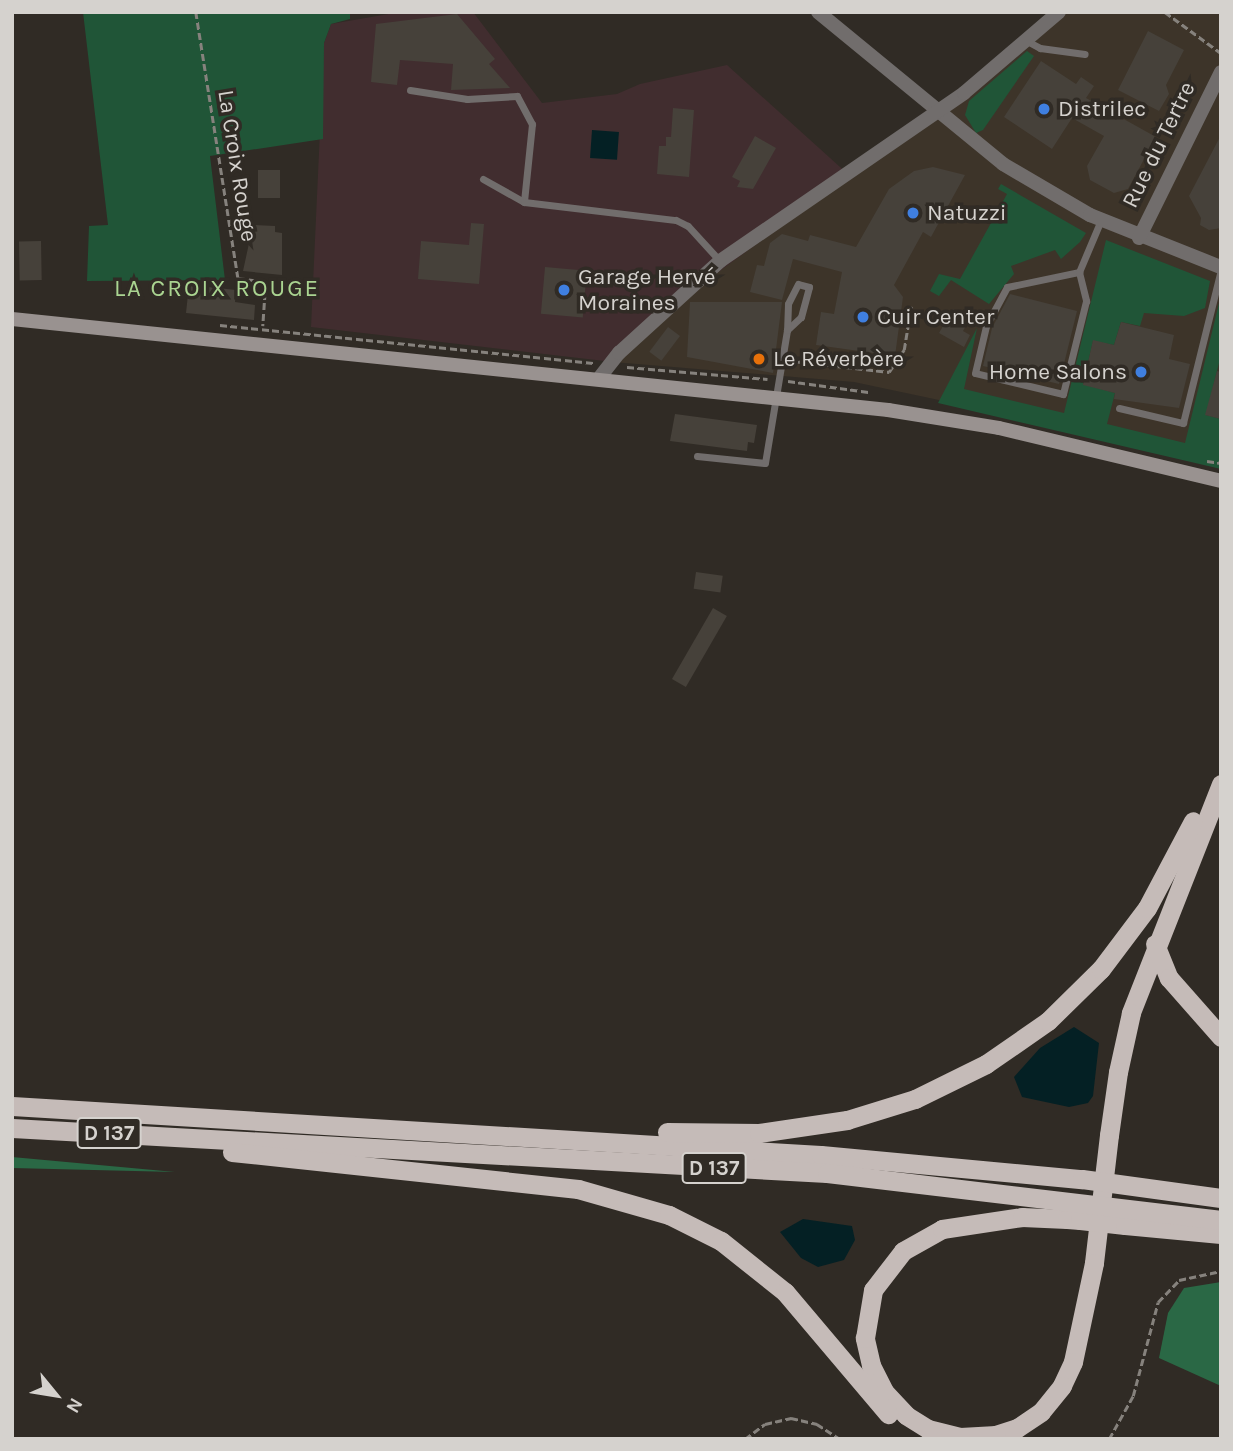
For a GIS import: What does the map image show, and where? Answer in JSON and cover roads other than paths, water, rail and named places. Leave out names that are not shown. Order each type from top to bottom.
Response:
[{"type":"highway","points":[[611,1140],[653,1131],[744,1134],[826,1124],[915,1099],[986,1065],[1060,1010],[1121,946],[1157,890],[1221,767]]},
{"type":"highway","points":[[1019,1439],[1053,1416],[1078,1381],[1089,1341],[1094,1263],[1109,1135],[1124,1043],[1155,944],[1221,784]]},
{"type":"highway","points":[[1155,944],[1170,978],[1221,1037]]},
{"type":"highway","name":"D 137","points":[[12,1105],[611,1140],[1082,1179],[1221,1198]]},
{"type":"highway","name":"D 137","points":[[12,1128],[827,1173],[1221,1220]]},
{"type":"highway","points":[[206,1139],[233,1152],[272,1158],[578,1189],[669,1214],[721,1241],[772,1280],[822,1332],[878,1405],[901,1426],[924,1439]]},
{"type":"highway","points":[[1094,1263],[1067,1376],[1049,1403],[1017,1428],[971,1437],[928,1429],[898,1408],[877,1379],[865,1338],[873,1290],[893,1259],[932,1233],[974,1221],[1022,1217],[1221,1234]]},
{"type":"main road","points":[[12,319],[777,397],[999,428],[1221,481]]},
{"type":"street","points":[[818,12],[936,113],[1003,164],[1101,220],[1139,238],[1221,268]]},
{"type":"street","points":[[600,377],[619,353],[720,261],[936,113],[1059,12]]},
{"type":"street","name":"Rue du Tertre","points":[[1139,238],[1221,72]]},
{"type":"lane","points":[[1026,40],[1040,48],[1085,54]]},
{"type":"lane","points":[[410,90],[467,99],[517,96],[532,124],[524,202]]},
{"type":"lane","points":[[483,179],[524,202],[676,220],[688,226],[720,261]]},
{"type":"lane","points":[[1079,272],[1007,286],[986,326],[975,373],[1063,394],[1086,302],[1079,272],[1101,220]]},
{"type":"lane","points":[[1119,408],[1183,423],[1221,268]]},
{"type":"lane","points":[[697,456],[765,463],[787,330],[788,304],[799,284],[809,287],[801,317],[787,330]]},
{"type":"water","points":[[592,130],[619,132],[617,160],[590,158]]},
{"type":"water","points":[[1074,1027],[1099,1043],[1093,1096],[1088,1103],[1069,1107],[1022,1097],[1014,1077],[1040,1048]]},
{"type":"water","points":[[803,1219],[852,1226],[855,1240],[844,1260],[818,1267],[801,1258],[780,1232]]},
{"type":"place","name":"Distrilec","points":[[1044,109]]},
{"type":"place","name":"Natuzzi","points":[[913,213]]},
{"type":"place","name":"Garage Hervé Moraines","points":[[564,290]]},
{"type":"place","name":"Cuir Center","points":[[863,317]]},
{"type":"place","name":"Le Réverbère","points":[[759,359]]},
{"type":"place","name":"Home Salons","points":[[1141,372]]},
{"type":"district","name":"LA CROIX ROUGE","points":[[217,289]]}]
